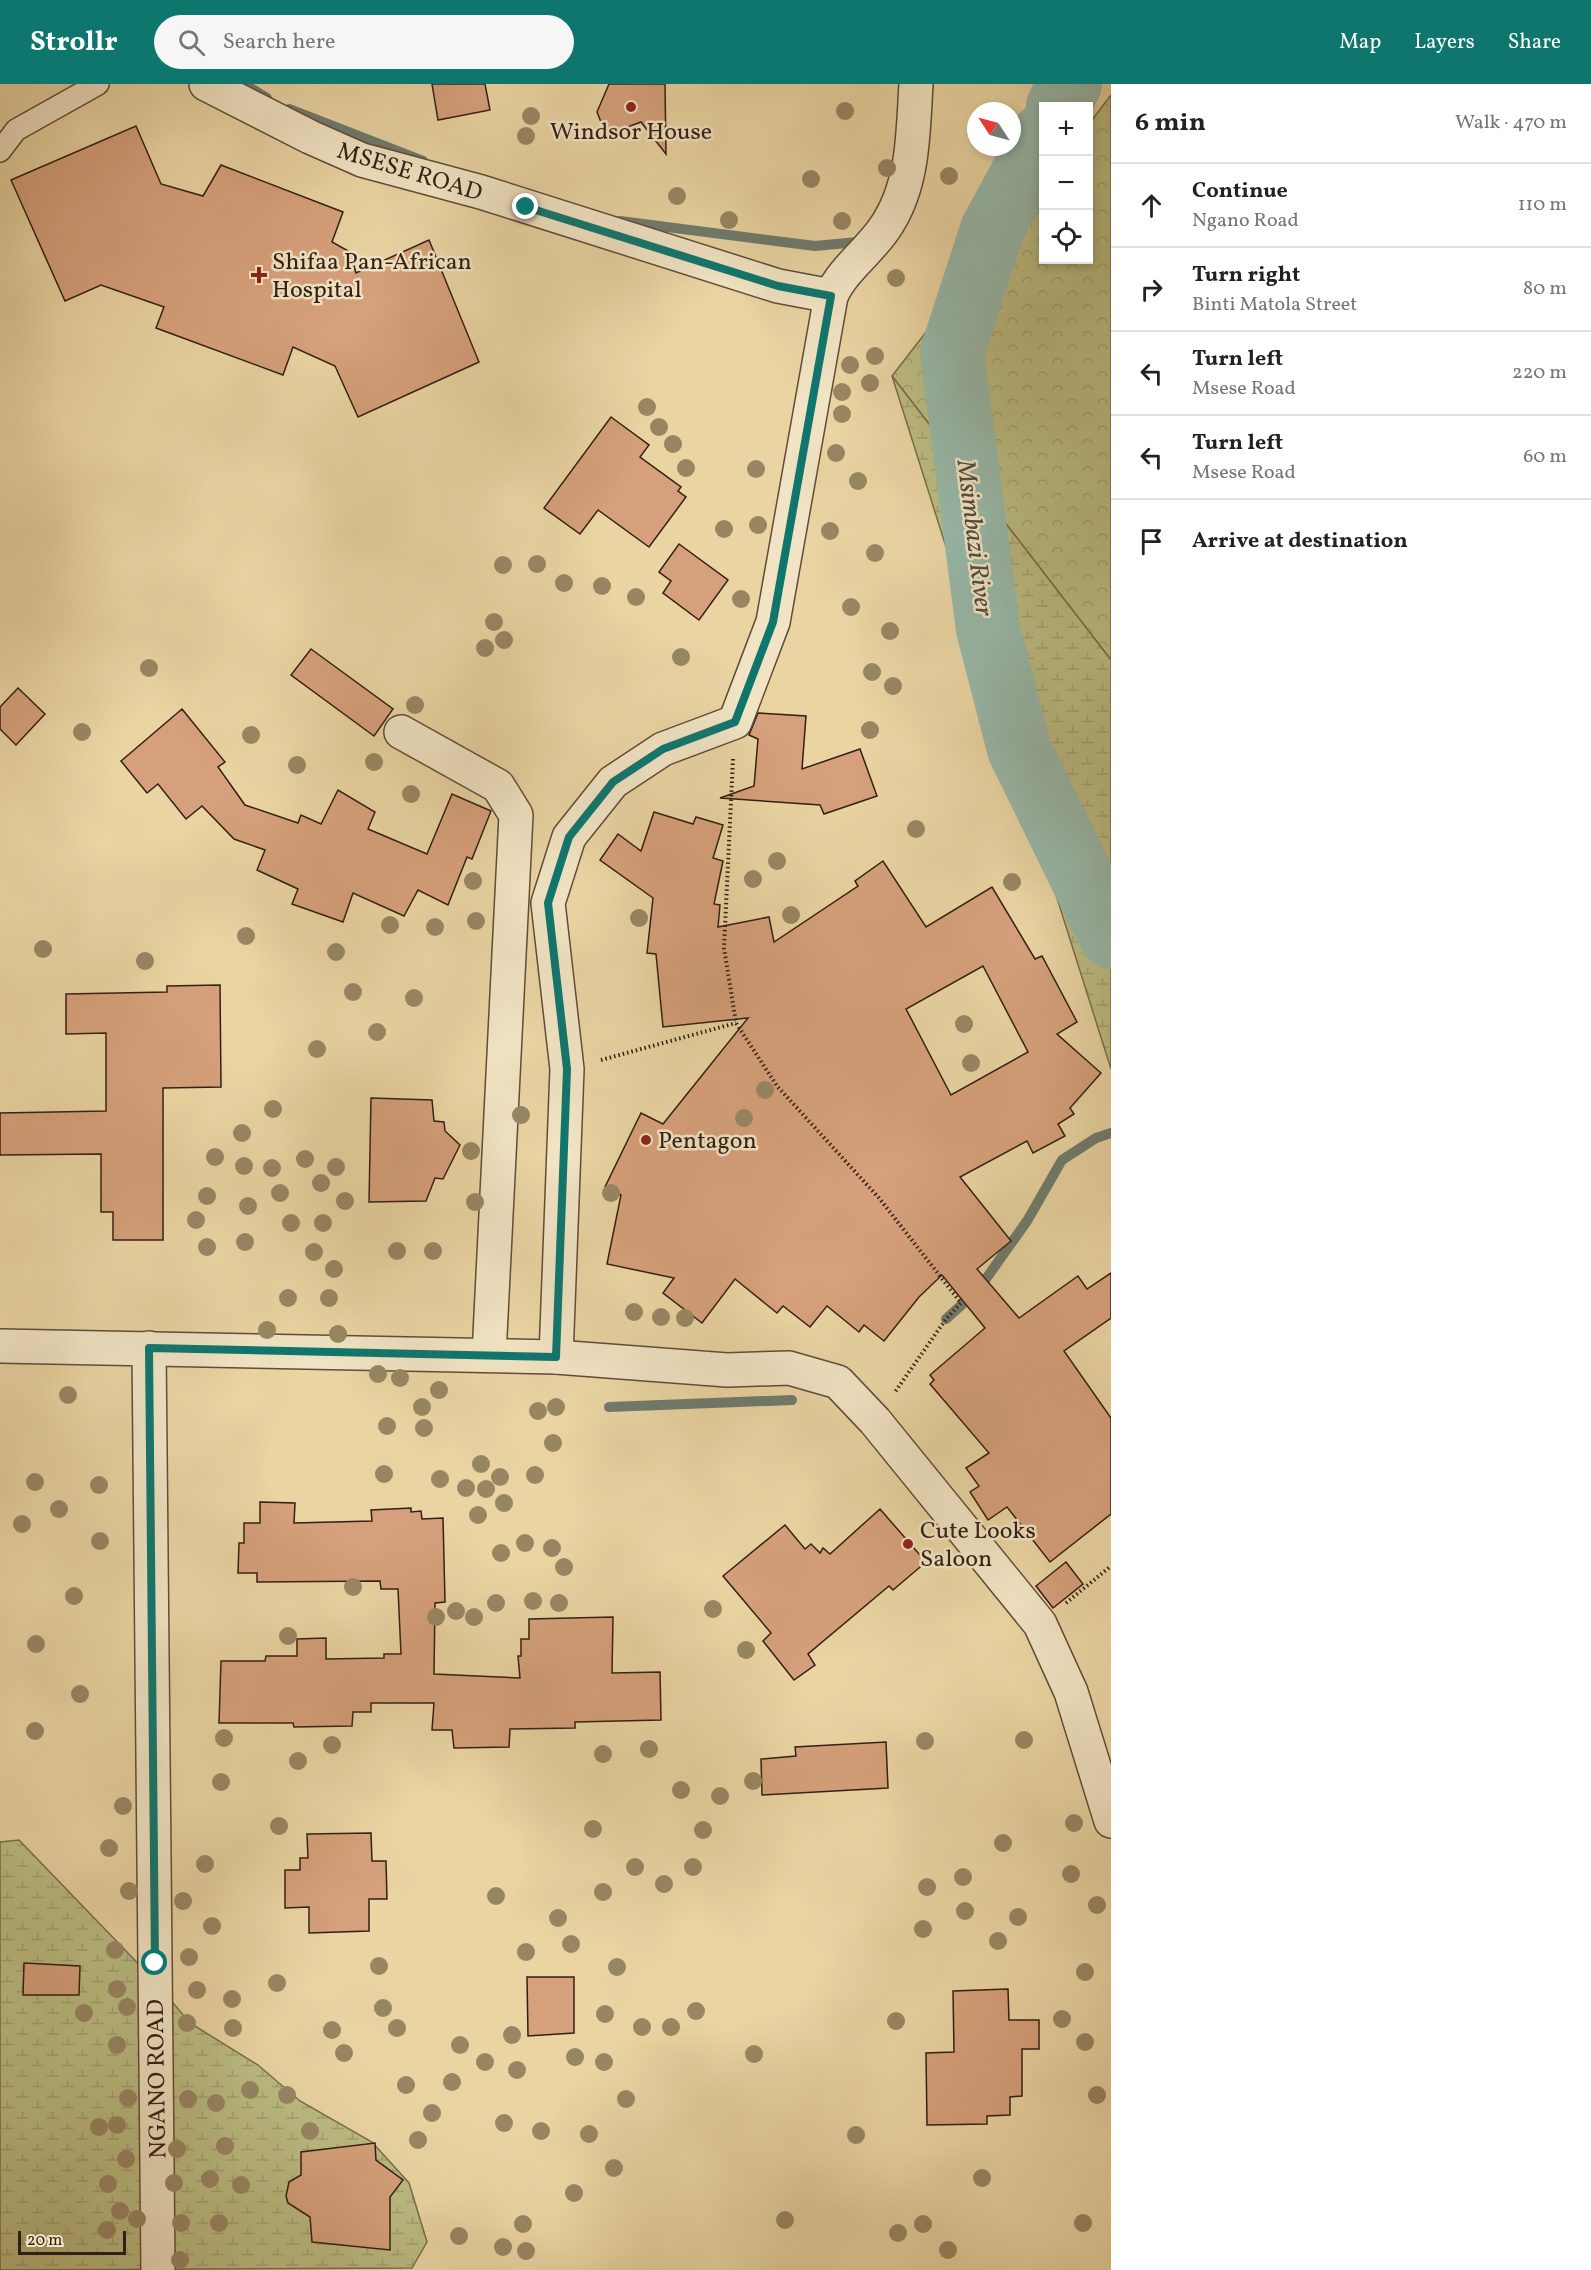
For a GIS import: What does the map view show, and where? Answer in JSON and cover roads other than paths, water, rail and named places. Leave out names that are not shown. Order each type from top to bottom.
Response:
[{"type":"street","name":"MSESE ROAD","points":[[206,84],[362,160],[481,192],[778,286],[831,296]]},
{"type":"street","points":[[556,1357],[567,1069],[548,903],[569,837],[613,782],[663,749],[735,722],[773,622],[831,296],[838,281],[888,224],[910,169],[916,84]]},
{"type":"street","points":[[401,732],[498,786],[516,816],[489,1355]]},
{"type":"street","points":[[0,1346],[556,1357],[727,1370],[789,1368],[838,1382],[875,1421],[1040,1624],[1071,1692],[1111,1821]]},
{"type":"street","name":"NGANO ROAD","points":[[149,1348],[158,2270]]},
{"type":"lane","points":[[0,151],[16,130],[98,84]]},
{"type":"waterway","points":[[244,84],[267,98]]},
{"type":"waterway","name":"Msimbazi River","points":[[1060,102],[1070,84]]},
{"type":"waterway","points":[[289,109],[423,161]]},
{"type":"waterway","name":"Msimbazi River","points":[[1039,143],[992,230],[952,353],[988,629],[1019,749],[1111,937]]},
{"type":"waterway","points":[[620,221],[815,246],[858,242]]},
{"type":"waterway","points":[[946,1319],[978,1290],[1027,1221],[1062,1160],[1096,1138],[1111,1133]]},
{"type":"waterway","points":[[609,1407],[792,1400]]},
{"type":"place","name":"Windsor House","points":[[631,107]]},
{"type":"place","name":"Shifaa Pan-African Hospital","points":[[259,275]]},
{"type":"place","name":"Pentagon","points":[[646,1140]]},
{"type":"place","name":"Cute Looks Saloon","points":[[908,1544]]}]
